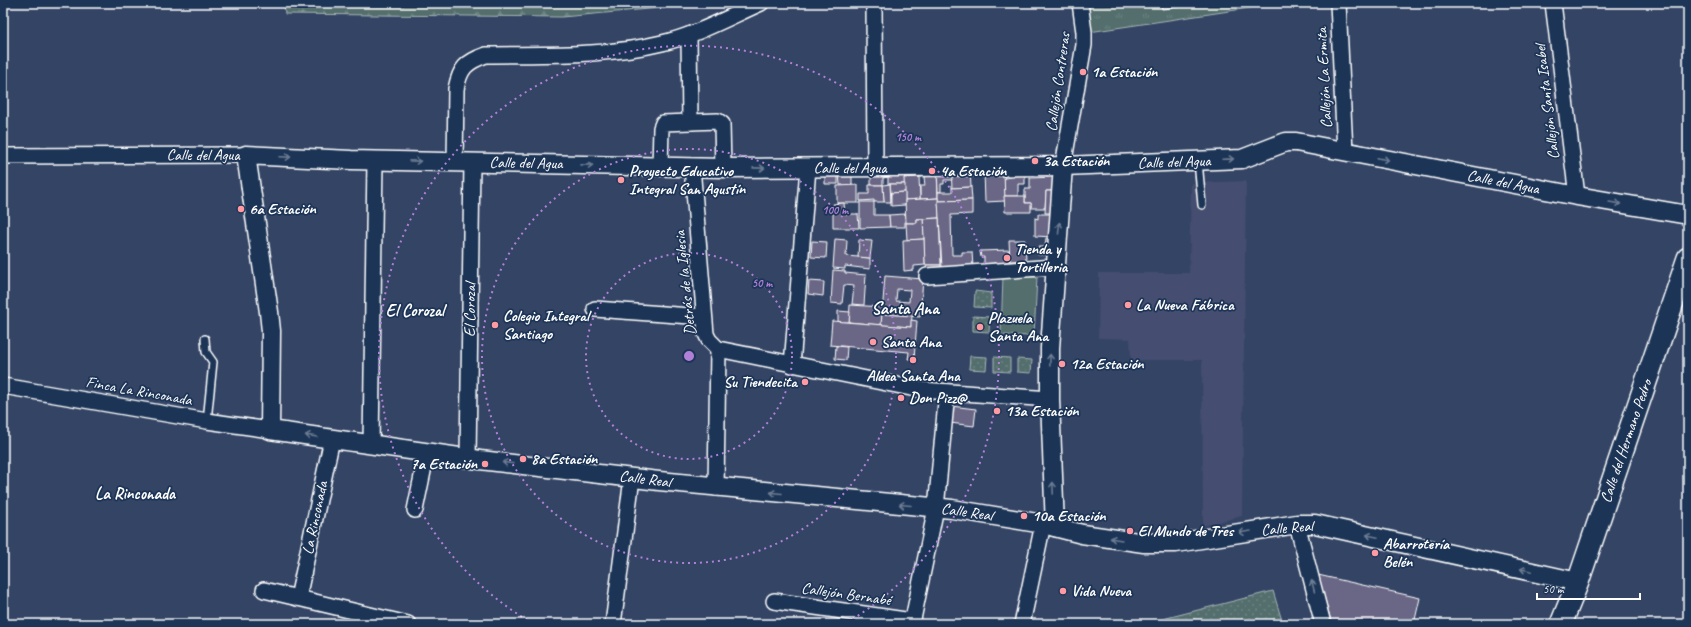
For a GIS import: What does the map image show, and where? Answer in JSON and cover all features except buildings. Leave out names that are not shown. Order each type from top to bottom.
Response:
[{"type":"main road","name":"Calle del Hermano Pedro","points":[[1561,624],[1578,582],[1688,258]]},
{"type":"street","name":"El Corozal","points":[[468,458],[464,162],[456,89],[458,78],[463,68],[471,61],[486,55],[593,52],[635,48],[663,43],[689,35],[761,3]]},
{"type":"street","points":[[874,3],[875,168]]},
{"type":"street","name":"Callejón Contreras","points":[[1063,166],[1084,45],[1084,32],[1080,3]]},
{"type":"street","name":"Callejón La Ermita","points":[[1338,3],[1345,152]]},
{"type":"street","name":"Callejón Santa Isabel","points":[[1553,3],[1577,196]]},
{"type":"street","points":[[689,35],[690,122]]},
{"type":"street","points":[[660,167],[661,125],[666,122],[718,121],[722,124],[723,168]]},
{"type":"street","name":"Calle del Agua","points":[[3,156],[246,155],[375,160],[723,168],[1063,166],[1242,159],[1286,142],[1296,142],[1577,196],[1688,215]]},
{"type":"street","points":[[246,155],[271,331],[270,430],[332,439]]},
{"type":"street","points":[[371,445],[375,160]]},
{"type":"street","points":[[1022,624],[1049,525],[1050,348],[1063,166]]},
{"type":"street","name":"Detrás de la Iglesia","points":[[692,167],[706,334],[709,340],[718,349],[716,488]]},
{"type":"street","points":[[792,365],[808,168]]},
{"type":"street","points":[[927,276],[1055,267]]},
{"type":"street","points":[[595,309],[704,317]]},
{"type":"street","points":[[718,349],[921,390],[1050,399]]},
{"type":"street","name":"Finca La Rinconada","points":[[3,386],[207,421],[270,430]]},
{"type":"street","name":"Callejón Bernabé","points":[[774,601],[912,623],[936,508],[947,392]]},
{"type":"street","name":"Calle Real","points":[[332,439],[468,458],[716,488],[936,508],[1049,525],[1082,534],[1144,544],[1176,543],[1297,524],[1315,524],[1578,582]]},
{"type":"street","name":"La Rinconada","points":[[298,598],[332,439]]},
{"type":"street","points":[[415,510],[427,452]]},
{"type":"street","points":[[613,624],[632,478]]},
{"type":"street","points":[[1297,524],[1322,624]]},
{"type":"street","points":[[264,590],[408,624]]},
{"type":"lane","points":[[1198,161],[1202,205]]},
{"type":"lane","points":[[205,339],[206,352],[213,362],[207,421]]},
{"type":"shaded area","points":[[1246,181],[1242,516],[1203,526],[1202,360],[1131,360],[1130,339],[1098,338],[1099,273],[1189,273],[1191,183]]},
{"type":"green space","points":[[3,3],[124,3],[3,5]]},
{"type":"green space","points":[[284,3],[696,3],[692,5],[562,17],[285,14]]},
{"type":"green space","points":[[1084,3],[1255,3],[1256,7],[1089,32]]},
{"type":"green space","points":[[1003,276],[1037,277],[1034,336],[1001,335]]},
{"type":"green space","points":[[975,291],[991,293],[991,308],[974,307]]},
{"type":"green space","points":[[973,316],[990,317],[989,332],[973,331]]},
{"type":"green space","points":[[970,356],[987,357],[986,370],[969,369]]},
{"type":"green space","points":[[994,357],[1010,358],[1010,372],[994,371]]},
{"type":"green space","points":[[1017,359],[1032,360],[1031,373],[1017,372]]},
{"type":"green space","points":[[1273,591],[1283,624],[1143,624]]},
{"type":"place","name":"1a Estación","points":[[1083,72]]},
{"type":"place","name":"3a Estación","points":[[1035,161]]},
{"type":"place","name":"4a Estación","points":[[932,171]]},
{"type":"place","name":"Proyecto Educativo Integral San Agustín","points":[[621,180]]},
{"type":"place","name":"6a Estación","points":[[241,209]]},
{"type":"place","name":"Tienda y Tortilleria","points":[[1007,258]]},
{"type":"place","name":"La Nueva Fábrica","points":[[1128,305]]},
{"type":"place","name":"Colegio Integral Santiago","points":[[495,325]]},
{"type":"place","name":"Plazuela Santa Ana","points":[[980,327]]},
{"type":"place","name":"Santa Ana","points":[[873,342]]},
{"type":"place","name":"Aldea Santa Ana","points":[[913,360]]},
{"type":"place","name":"12a Estación","points":[[1062,364]]},
{"type":"place","name":"Su Tiendecita","points":[[805,382]]},
{"type":"place","name":"Don Pizz@","points":[[901,398]]},
{"type":"place","name":"13a Estación","points":[[997,411]]},
{"type":"place","name":"8a Estación","points":[[523,459]]},
{"type":"place","name":"7a Estación","points":[[485,464]]},
{"type":"place","name":"10a Estación","points":[[1024,516]]},
{"type":"place","name":"El Mundo de Tres","points":[[1130,531]]},
{"type":"place","name":"Abarrotería Belén","points":[[1375,553]]},
{"type":"place","name":"Vida Nueva","points":[[1063,591]]},
{"type":"district","name":"Santa Ana","points":[[905,308]]},
{"type":"district","name":"El Corozal","points":[[415,310]]},
{"type":"district","name":"La Rinconada","points":[[135,493]]}]
